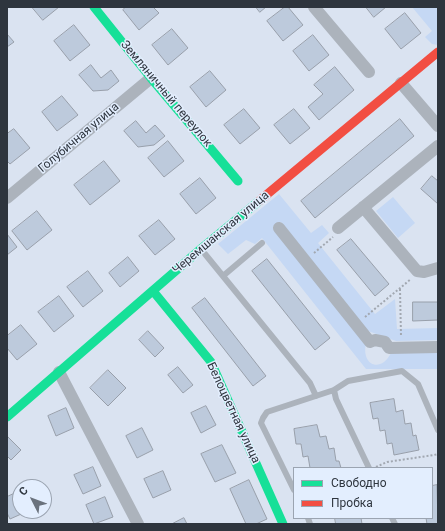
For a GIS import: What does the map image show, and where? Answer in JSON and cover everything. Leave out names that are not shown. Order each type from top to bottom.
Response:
[{"type":"street","name":"Земляничный переулок","points":[[94,7],[151,78],[238,181]]},
{"type":"street","points":[[314,7],[369,72]]},
{"type":"street","name":"Черемшанская улица","points":[[7,417],[153,291],[204,251],[438,52]]},
{"type":"street","name":"Голубичная улица","points":[[7,198],[151,78]]},
{"type":"street","points":[[401,83],[438,126]]},
{"type":"street","points":[[338,228],[438,146]]},
{"type":"street","points":[[363,207],[417,270],[424,272],[438,268]]},
{"type":"street","points":[[279,228],[370,342],[375,340],[385,342],[389,348],[438,347]]},
{"type":"street","name":"Белоцветная улица","points":[[153,291],[211,362],[283,524]]},
{"type":"street","points":[[59,372],[138,524]]},
{"type":"lane","points":[[223,276],[262,243]]},
{"type":"lane","points":[[204,251],[310,383],[316,396]]},
{"type":"lane","points":[[293,488],[261,423],[267,412],[334,390],[348,381],[402,371],[418,384],[438,428]]},
{"type":"lane","points":[[334,390],[336,399],[369,467]]},
{"type":"path","points":[[305,260],[333,237],[338,228]]},
{"type":"path","points":[[356,324],[400,289],[414,276],[417,270]]},
{"type":"path","points":[[400,289],[401,348]]},
{"type":"path","points":[[375,467],[387,462],[438,454]]},
{"type":"shaded area","points":[[412,7],[438,7],[438,45],[432,44],[425,37],[432,31]]},
{"type":"shaded area","points":[[279,194],[311,233],[322,225],[329,233],[318,243],[375,314],[395,299],[397,329],[438,328],[438,340],[396,341],[368,331],[281,222],[273,227],[366,343],[365,351],[369,362],[377,365],[382,363],[391,353],[438,352],[438,369],[366,369],[262,238],[255,244],[246,240],[228,254],[218,244]]},
{"type":"shaded area","points":[[393,197],[415,223],[398,238],[376,211]]},
{"type":"building","points":[[32,7],[59,7],[43,20]]},
{"type":"building","points":[[126,7],[153,7],[159,13],[139,30],[123,10]]},
{"type":"building","points":[[256,7],[266,7],[260,12]]},
{"type":"building","points":[[285,7],[288,7],[303,25],[283,41],[267,21]]},
{"type":"building","points":[[366,7],[386,7],[374,17]]},
{"type":"building","points":[[405,13],[421,33],[401,49],[385,29]]},
{"type":"building","points":[[74,25],[90,45],[70,61],[54,41]]},
{"type":"building","points":[[172,29],[188,48],[168,65],[152,45]]},
{"type":"building","points":[[7,34],[14,42],[7,47]]},
{"type":"building","points":[[313,35],[329,55],[309,71],[293,51]]},
{"type":"building","points":[[91,65],[101,78],[111,70],[119,81],[108,90],[93,91],[79,75]]},
{"type":"building","points":[[335,67],[354,90],[319,120],[308,107],[323,94],[314,85]]},
{"type":"building","points":[[210,71],[226,90],[206,107],[190,87]]},
{"type":"building","points":[[62,96],[78,115],[57,131],[42,112]]},
{"type":"building","points":[[244,109],[260,128],[240,144],[224,125]]},
{"type":"building","points":[[294,109],[310,128],[290,144],[274,125]]},
{"type":"building","points":[[400,119],[414,136],[315,218],[301,201]]},
{"type":"building","points":[[136,121],[146,133],[155,125],[165,136],[154,145],[138,147],[124,131]]},
{"type":"building","points":[[14,129],[30,148],[10,164],[7,161],[7,134]]},
{"type":"building","points":[[168,141],[184,161],[164,177],[148,158]]},
{"type":"building","points":[[104,161],[120,181],[90,205],[74,185]]},
{"type":"building","points":[[432,176],[438,181],[438,204],[421,189]]},
{"type":"building","points":[[200,178],[216,198],[196,214],[180,194]]},
{"type":"building","points":[[37,211],[52,230],[27,250],[12,231]]},
{"type":"building","points":[[159,220],[175,239],[155,255],[139,236]]},
{"type":"building","points":[[7,234],[17,247],[7,255]]},
{"type":"building","points":[[351,239],[389,284],[375,296],[337,250]]},
{"type":"building","points":[[128,257],[139,271],[120,287],[109,273]]},
{"type":"building","points":[[267,259],[330,338],[315,350],[252,271]]},
{"type":"building","points":[[88,271],[103,291],[83,307],[67,287]]},
{"type":"building","points":[[59,296],[74,316],[54,332],[38,312]]},
{"type":"building","points":[[205,298],[266,376],[253,386],[192,308]]},
{"type":"building","points":[[413,302],[438,302],[438,320],[413,321]]},
{"type":"building","points":[[21,325],[37,344],[17,360],[7,348],[7,336]]},
{"type":"building","points":[[148,331],[164,348],[155,357],[139,340]]},
{"type":"building","points":[[178,367],[193,385],[183,393],[168,375]]},
{"type":"building","points":[[108,370],[126,388],[108,406],[90,388]]},
{"type":"building","points":[[394,399],[396,412],[403,410],[405,424],[411,423],[413,436],[416,435],[419,450],[394,455],[392,443],[387,444],[385,430],[380,431],[378,418],[373,419],[370,403]]},
{"type":"building","points":[[206,406],[216,425],[201,433],[191,413]]},
{"type":"building","points":[[66,408],[74,428],[56,436],[48,416]]},
{"type":"building","points":[[317,425],[320,437],[326,436],[329,449],[334,448],[336,461],[339,461],[341,467],[310,467],[308,456],[303,457],[301,444],[296,444],[294,429]]},
{"type":"building","points":[[142,428],[153,450],[137,458],[126,436]]},
{"type":"building","points":[[8,437],[21,450],[11,460],[7,456]]},
{"type":"building","points":[[222,445],[236,473],[215,482],[201,454]]},
{"type":"building","points":[[93,467],[101,486],[83,494],[74,475]]},
{"type":"building","points":[[163,471],[171,490],[153,498],[144,479]]},
{"type":"building","points":[[249,480],[267,519],[256,524],[246,524],[230,489]]},
{"type":"building","points":[[437,485],[438,524],[427,524],[426,519],[433,519],[433,486]]},
{"type":"building","points":[[12,495],[12,518],[10,519],[7,513],[7,497]]},
{"type":"building","points":[[105,497],[113,517],[94,524],[86,505]]},
{"type":"building","points":[[184,518],[187,524],[172,524]]},
{"type":"building","points":[[335,519],[361,519],[362,524],[336,524]]},
{"type":"traffic: fast","points":[[94,7],[151,78],[238,181]]},
{"type":"traffic: fast","points":[[7,417],[202,248],[259,201]]},
{"type":"traffic: fast","points":[[153,291],[211,362],[283,524]]},
{"type":"traffic: jam","points":[[259,201],[438,52]]}]
